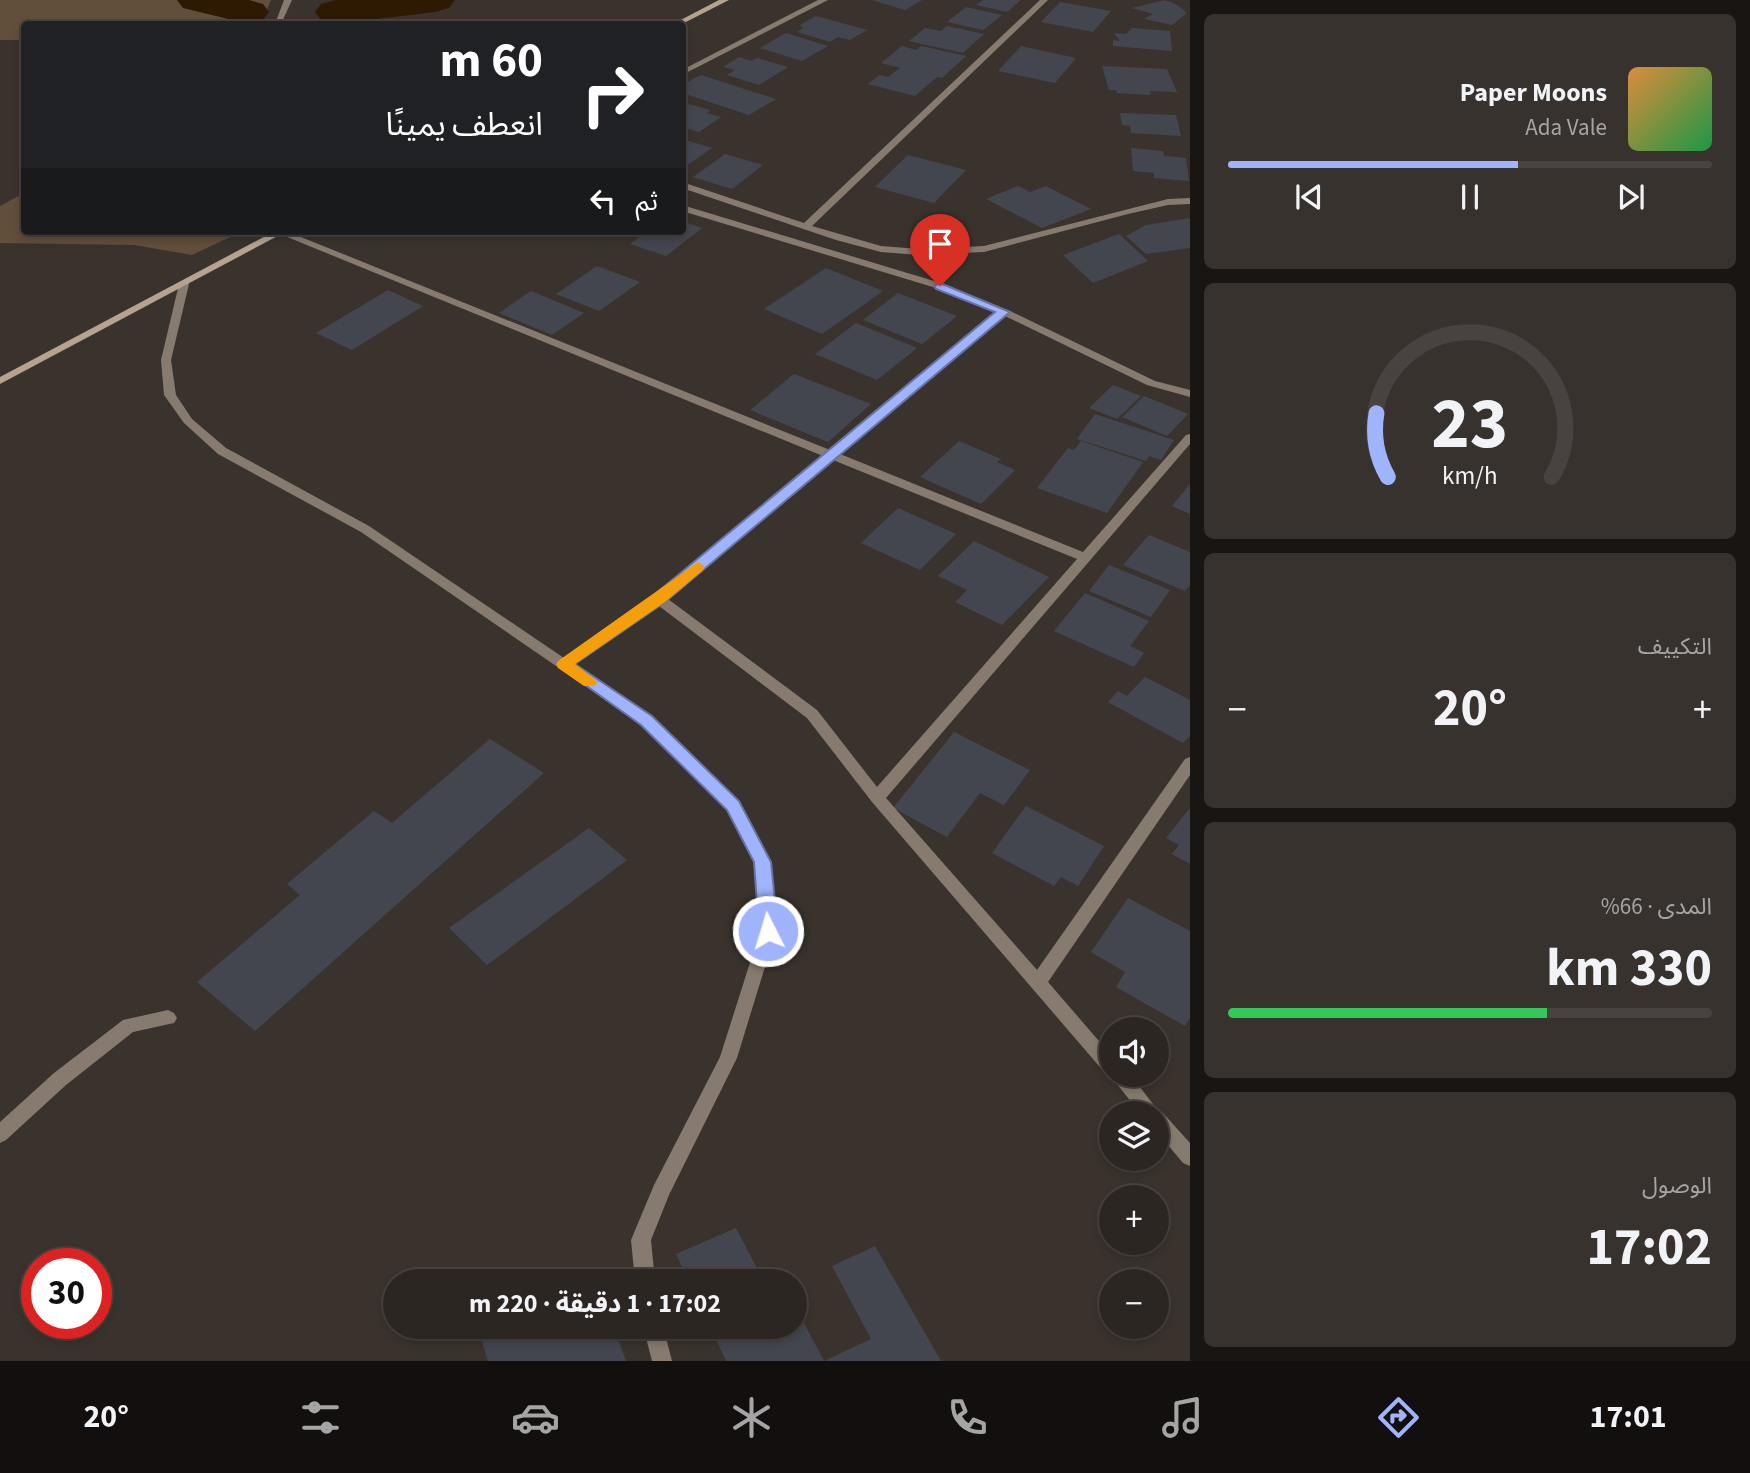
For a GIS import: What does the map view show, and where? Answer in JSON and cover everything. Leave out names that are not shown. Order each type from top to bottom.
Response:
[{"type":"main road","points":[[683,21],[726,0]]},
{"type":"main road","points":[[0,381],[274,235]]},
{"type":"street","points":[[279,21],[288,0]]},
{"type":"street","points":[[686,71],[824,0]]},
{"type":"street","points":[[807,225],[1044,0]]},
{"type":"street","points":[[686,186],[881,249],[919,252],[984,249],[1127,211],[1168,202],[1190,201]]},
{"type":"street","points":[[686,209],[940,286],[1004,312],[1113,367],[1151,383],[1190,394]]},
{"type":"street","points":[[291,235],[829,457],[1085,558]]},
{"type":"street","points":[[184,284],[166,360],[170,395],[188,421],[222,451],[365,529],[647,720],[700,770],[733,806],[762,862],[768,931],[728,1058],[661,1191],[641,1240],[644,1269]]},
{"type":"street","points":[[564,664],[659,599],[1004,312]]},
{"type":"street","points":[[877,798],[1190,437]]},
{"type":"street","points":[[659,599],[812,714],[877,798],[1099,1053]]},
{"type":"street","points":[[1038,983],[1190,763]]},
{"type":"street","points":[[0,1134],[60,1079],[129,1025],[168,1018]]},
{"type":"street","points":[[1129,1087],[1142,1101]]},
{"type":"street","points":[[1169,1133],[1190,1157]]},
{"type":"street","points":[[656,1339],[662,1361]]},
{"type":"shaded area","points":[[0,0],[271,0],[262,21],[21,21],[21,40],[0,40]]},
{"type":"shaded area","points":[[21,195],[21,235],[234,235],[192,255],[134,245],[0,243],[0,206]]},
{"type":"building","points":[[872,0],[922,0],[905,10]]},
{"type":"building","points":[[983,0],[1021,0],[1007,12],[976,5]]},
{"type":"building","points":[[1165,0],[1187,13],[1172,25],[1144,19],[1153,14],[1132,8]]},
{"type":"building","points":[[1060,2],[1111,11],[1093,32],[1041,22]]},
{"type":"building","points":[[966,7],[1002,15],[983,30],[947,22]]},
{"type":"building","points":[[816,16],[867,30],[850,40],[838,37],[830,42],[797,32],[803,28],[800,25]]},
{"type":"building","points":[[947,26],[984,34],[963,53],[909,41],[925,28],[941,31]]},
{"type":"building","points":[[1132,28],[1170,31],[1172,51],[1113,46],[1113,40],[1120,41],[1114,33],[1126,34]]},
{"type":"building","points":[[786,33],[828,46],[802,61],[760,48]]},
{"type":"building","points":[[902,46],[916,50],[921,46],[966,56],[942,78],[937,77],[915,96],[868,84],[879,75],[888,77],[900,68],[881,63]]},
{"type":"building","points":[[1021,46],[1076,58],[1055,83],[998,71]]},
{"type":"building","points":[[739,57],[751,61],[757,58],[788,67],[759,85],[727,75],[735,70],[723,67]]},
{"type":"building","points":[[1102,66],[1167,69],[1177,92],[1150,91],[1151,95],[1117,93],[1116,90],[1109,90]]},
{"type":"building","points":[[701,75],[776,99],[749,115],[686,94],[686,83]]},
{"type":"building","points":[[686,103],[710,110],[707,113],[721,117],[699,132],[686,128]]},
{"type":"building","points":[[1120,113],[1176,115],[1181,136],[1131,133],[1130,126],[1122,125]]},
{"type":"building","points":[[686,140],[712,148],[686,166]]},
{"type":"building","points":[[1131,148],[1163,151],[1164,156],[1186,158],[1189,181],[1154,178],[1154,173],[1133,171]]},
{"type":"building","points":[[725,154],[763,165],[732,189],[693,177]]},
{"type":"building","points":[[908,155],[966,170],[934,203],[875,187]]},
{"type":"building","points":[[1018,186],[1030,192],[1046,186],[1091,209],[1042,228],[986,199]]},
{"type":"building","points":[[1190,218],[1190,248],[1146,254],[1126,236],[1146,225]]},
{"type":"building","points":[[686,222],[702,228],[666,256],[630,244],[642,235],[686,235]]},
{"type":"building","points":[[1119,234],[1148,261],[1093,283],[1063,255]]},
{"type":"building","points":[[597,266],[640,282],[599,311],[556,294]]},
{"type":"building","points":[[826,268],[883,291],[822,334],[764,309]]},
{"type":"building","points":[[388,290],[423,306],[352,350],[316,333]]},
{"type":"building","points":[[531,291],[584,313],[552,335],[499,313]]},
{"type":"building","points":[[898,293],[957,316],[922,344],[863,320]]},
{"type":"building","points":[[856,323],[917,348],[877,380],[815,354]]},
{"type":"building","points":[[794,374],[871,404],[828,442],[750,410]]},
{"type":"building","points":[[1113,385],[1141,396],[1117,419],[1089,408]]},
{"type":"building","points":[[1144,396],[1188,414],[1167,436],[1122,417]]},
{"type":"building","points":[[1095,414],[1174,440],[1161,460],[1149,456],[1146,461],[1077,439]]},
{"type":"building","points":[[959,441],[1001,459],[997,462],[1015,470],[981,504],[920,477]]},
{"type":"building","points":[[1081,441],[1143,462],[1107,513],[1037,488],[1068,448],[1074,450]]},
{"type":"building","points":[[1190,484],[1190,514],[1172,506]]},
{"type":"building","points":[[898,508],[956,534],[920,570],[861,543]]},
{"type":"building","points":[[1149,535],[1190,552],[1190,585],[1185,591],[1123,565]]},
{"type":"building","points":[[974,541],[1049,577],[1002,625],[955,602],[967,590],[938,576]]},
{"type":"building","points":[[1109,565],[1170,590],[1151,617],[1089,591]]},
{"type":"building","points":[[1085,593],[1149,621],[1130,646],[1144,653],[1134,667],[1054,631]]},
{"type":"building","points":[[1145,677],[1190,700],[1190,736],[1183,743],[1108,702],[1118,691],[1127,696]]},
{"type":"building","points":[[954,732],[1030,770],[1004,805],[980,793],[947,837],[893,808]]},
{"type":"building","points":[[490,739],[544,773],[255,1031],[197,982],[300,895],[287,884],[374,811],[392,823]]},
{"type":"building","points":[[1026,806],[1104,846],[1078,886],[1061,877],[1054,886],[992,853]]},
{"type":"building","points":[[1190,808],[1190,864],[1172,854],[1179,845],[1166,838]]},
{"type":"building","points":[[589,828],[627,860],[487,965],[449,928]]},
{"type":"building","points":[[1128,898],[1190,931],[1190,1018],[1185,1026],[1116,987],[1125,972],[1091,952]]},
{"type":"building","points":[[736,1228],[757,1269],[683,1269],[676,1254]]},
{"type":"building","points":[[875,1246],[941,1361],[824,1361],[871,1339],[832,1266]]},
{"type":"building","points":[[807,1329],[824,1361],[726,1361],[716,1339],[807,1339]]},
{"type":"building","points":[[481,1339],[618,1339],[626,1361],[488,1361]]},
{"type":"waterway","points":[[197,0],[249,12]]},
{"type":"waterway","points":[[335,12],[435,0]]},
{"type":"slow traffic","points":[[590,682],[564,664],[659,599],[698,567]]},
{"type":"route","points":[[768,931],[762,862],[733,806],[700,770],[647,720],[564,664],[659,599],[1004,312],[940,286]]}]
